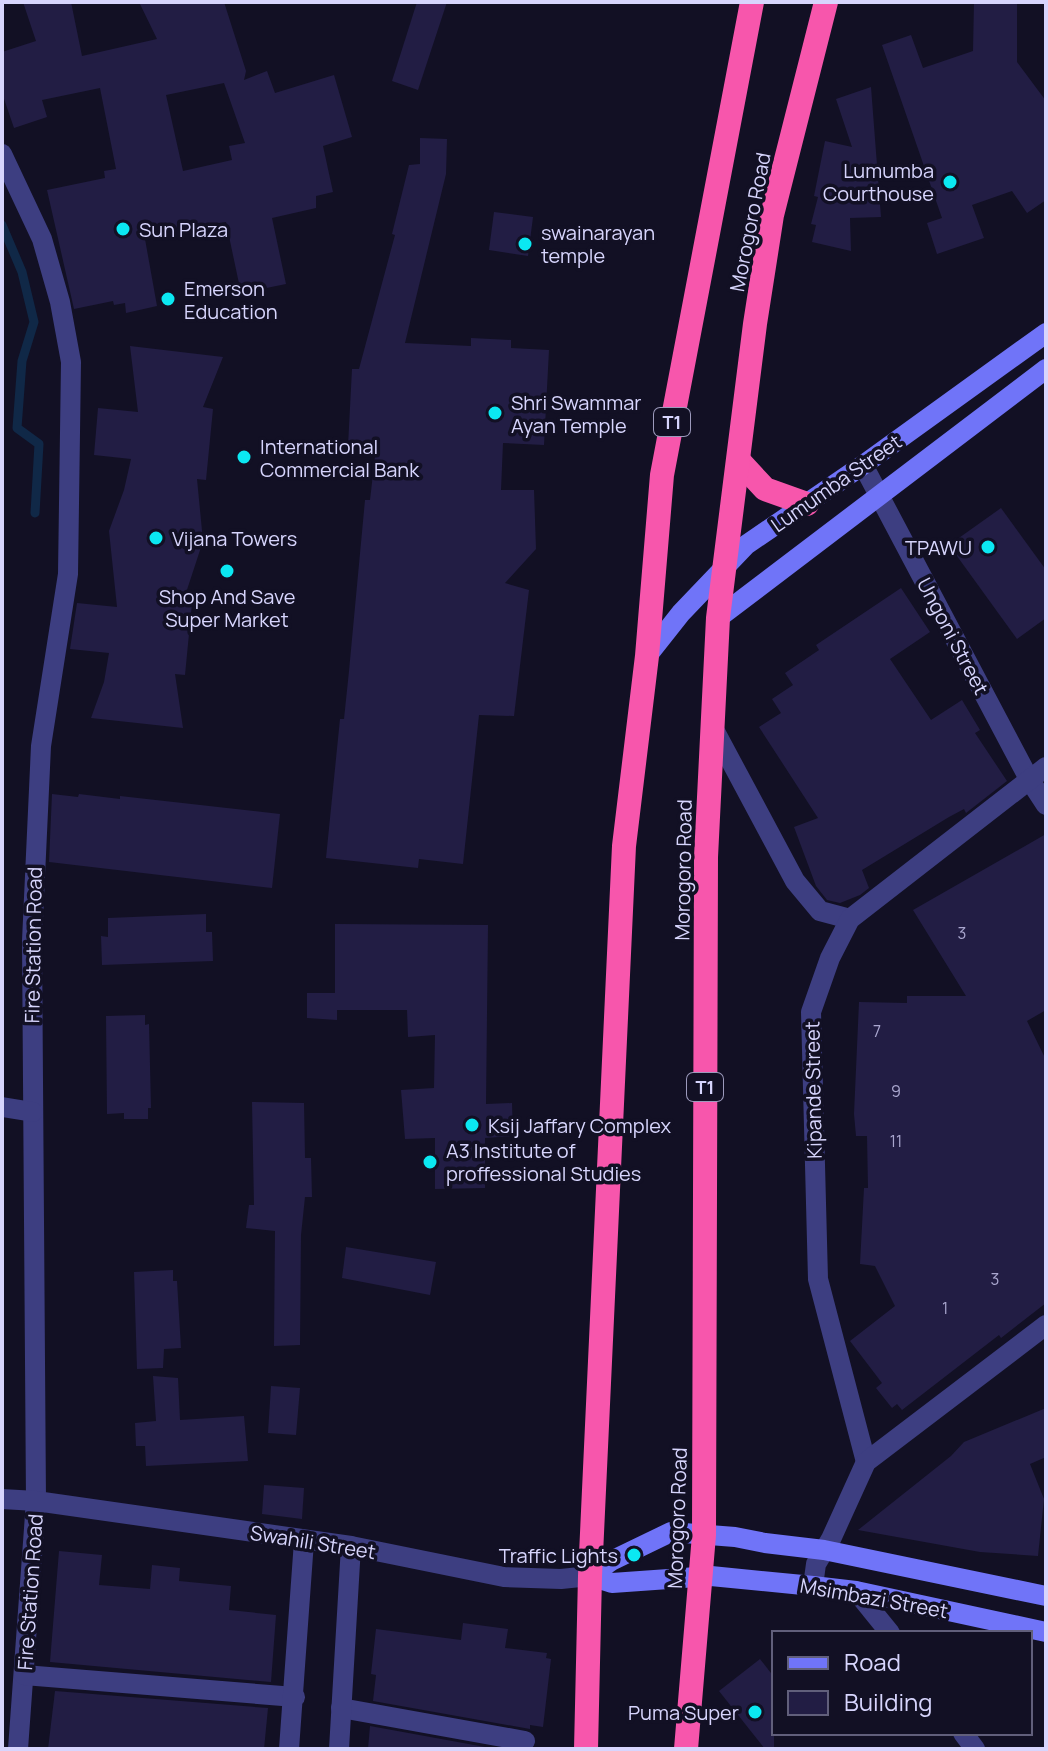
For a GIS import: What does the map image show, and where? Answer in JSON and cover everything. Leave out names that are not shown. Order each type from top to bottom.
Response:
[{"type":"highway","name":"Morogoro Road","points":[[586,1749],[590,1576],[624,846],[647,656],[662,475],[752,2]]},
{"type":"highway","name":"Morogoro Road","points":[[686,1749],[704,1535],[706,873],[718,618],[772,215],[826,2]]},
{"type":"highway","points":[[739,461],[765,489],[807,504]]},
{"type":"street","name":"Fire Station Road","points":[[2,154],[42,239],[60,302],[71,362],[68,574],[41,746],[34,862],[36,1501],[18,1749]]},
{"type":"street","name":"Lumumba Street","points":[[647,656],[681,613],[746,545],[1046,333]]},
{"type":"street","name":"Lumumba Street","points":[[718,618],[1046,369]]},
{"type":"street","name":"Ungoni Street","points":[[863,465],[1037,773],[1046,805]]},
{"type":"street","points":[[711,724],[795,881],[820,911],[850,919]]},
{"type":"street","name":"Kipande Street","points":[[866,1462],[818,1279],[811,1012],[830,958],[850,919],[1037,773]]},
{"type":"street","points":[[2,1107],[33,1112]]},
{"type":"street","points":[[813,1586],[816,1564],[831,1539],[866,1462],[1046,1325]]},
{"type":"street","name":"Swahili Street","points":[[2,1499],[36,1501],[351,1546],[504,1577],[561,1579],[590,1576]]},
{"type":"street","name":"Msimbazi Street","points":[[590,1576],[611,1561],[671,1532],[824,1550],[1046,1596]]},
{"type":"street","points":[[289,1749],[304,1541]]},
{"type":"street","points":[[339,1749],[351,1546]]},
{"type":"street","name":"Msimbazi Street","points":[[590,1576],[612,1583],[701,1576],[856,1591],[1046,1632]]},
{"type":"street","points":[[856,1591],[888,1631]]},
{"type":"street","points":[[24,1675],[295,1697]]},
{"type":"street","points":[[341,1708],[525,1741]]},
{"type":"building","points":[[23,2],[71,2],[82,56],[157,39],[139,2],[224,2],[246,71],[244,80],[267,71],[275,93],[334,75],[352,137],[323,146],[333,192],[316,196],[316,208],[272,218],[286,284],[241,293],[226,222],[145,239],[157,306],[126,313],[125,303],[114,305],[113,301],[74,309],[47,190],[105,178],[104,171],[116,169],[100,88],[42,100],[47,117],[14,128],[2,93],[2,52],[36,41]],"holes":[[[224,83],[245,143],[229,146],[232,160],[183,171],[166,95]]]},
{"type":"building","points":[[417,2],[447,2],[418,90],[392,81]]},
{"type":"building","points":[[974,2],[1017,2],[1017,62],[1046,101],[1046,200],[1027,213],[1012,191],[972,205],[984,238],[937,254],[927,223],[942,218],[882,45],[911,35],[923,68],[973,51]]},
{"type":"building","points":[[871,87],[881,217],[850,218],[851,251],[812,242],[816,225],[811,224],[818,197],[814,196],[825,141],[852,147],[836,99]]},
{"type":"building","points":[[420,138],[447,139],[446,174],[405,343],[471,346],[471,338],[511,340],[511,348],[549,350],[544,445],[503,443],[501,490],[534,490],[536,549],[505,583],[529,590],[514,716],[479,715],[463,864],[419,859],[418,868],[326,858],[340,719],[344,719],[365,500],[370,500],[376,448],[348,446],[352,369],[359,369],[395,235],[392,234],[409,165],[420,164]]},
{"type":"building","points":[[494,212],[533,217],[528,256],[489,250]]},
{"type":"building","name":"Vijana Towers","points":[[130,346],[223,357],[203,407],[213,409],[206,480],[197,479],[203,541],[183,602],[192,603],[185,675],[175,674],[183,728],[91,718],[104,682],[109,653],[70,649],[77,603],[117,607],[109,531],[131,459],[94,455],[98,408],[138,412]]},
{"type":"building","points":[[1001,508],[1046,570],[1046,618],[1017,639],[949,545]]},
{"type":"building","points":[[901,588],[930,632],[890,659],[931,720],[962,700],[980,730],[975,733],[1007,781],[966,813],[964,809],[949,817],[862,870],[869,888],[840,903],[827,900],[816,886],[794,827],[818,818],[759,727],[781,713],[772,699],[793,685],[785,673],[819,650],[816,645]]},
{"type":"building","points":[[52,794],[120,799],[120,796],[280,814],[272,888],[49,862]]},
{"type":"building","points":[[1046,834],[1046,1010],[1027,1021],[1046,1060],[1046,1303],[902,1410],[897,1404],[892,1408],[876,1388],[882,1383],[850,1341],[895,1306],[875,1266],[860,1264],[864,1188],[868,1188],[867,1136],[856,1136],[854,1114],[859,1002],[907,1003],[907,996],[966,996],[913,910]]},
{"type":"building","points":[[206,914],[206,932],[212,932],[213,961],[102,965],[101,936],[108,937],[108,918]]},
{"type":"building","points":[[335,924],[488,925],[486,1104],[512,1103],[513,1136],[485,1138],[485,1188],[435,1189],[435,1138],[405,1139],[401,1090],[434,1088],[435,1035],[408,1037],[407,1010],[337,1010],[337,1020],[307,1018],[307,993],[335,993]]},
{"type":"building","points":[[145,1015],[145,1025],[149,1024],[151,1108],[148,1108],[148,1119],[124,1119],[124,1113],[107,1114],[106,1016]]},
{"type":"building","points":[[252,1102],[304,1103],[305,1158],[311,1158],[312,1197],[305,1197],[301,1235],[300,1345],[274,1346],[275,1231],[246,1228],[249,1205],[254,1205]]},
{"type":"building","points":[[346,1247],[436,1262],[430,1295],[342,1278]]},
{"type":"building","points":[[173,1270],[173,1281],[177,1281],[181,1348],[164,1349],[163,1368],[137,1369],[134,1272]]},
{"type":"building","points":[[153,1376],[178,1378],[180,1420],[244,1416],[248,1461],[146,1466],[145,1446],[136,1446],[135,1423],[156,1421]]},
{"type":"building","points":[[271,1386],[300,1388],[296,1435],[268,1433]]},
{"type":"building","points":[[1046,1408],[1046,1457],[1030,1464],[1044,1499],[1038,1556],[980,1552],[858,1530],[951,1456],[964,1442]]},
{"type":"building","points":[[264,1485],[304,1488],[302,1519],[262,1514]]},
{"type":"building","points":[[59,1551],[102,1555],[99,1585],[150,1589],[152,1565],[180,1568],[179,1581],[231,1586],[229,1610],[276,1615],[271,1682],[50,1662]]},
{"type":"building","points":[[463,1623],[508,1629],[505,1648],[547,1653],[546,1658],[551,1659],[543,1727],[530,1725],[530,1729],[373,1701],[376,1675],[371,1674],[376,1629],[461,1640]]},
{"type":"building","name":"Puma Super","points":[[760,1659],[772,1674],[774,1749],[765,1749],[719,1691]]},
{"type":"building","points":[[55,1691],[268,1708],[264,1749],[48,1749]]},
{"type":"building","points":[[370,1726],[496,1749],[368,1749]]},
{"type":"waterway","points":[[2,225],[22,272],[34,322],[22,361],[17,428],[39,444],[35,513]]},
{"type":"place","name":"Lumumba Courthouse","points":[[950,182]]},
{"type":"place","name":"Sun Plaza","points":[[123,229]]},
{"type":"place","name":"swainarayan temple","points":[[525,244]]},
{"type":"place","name":"Emerson Education","points":[[168,299]]},
{"type":"place","name":"Shri Swammar Ayan Temple","points":[[495,413]]},
{"type":"place","name":"International Commercial Bank","points":[[244,457]]},
{"type":"place","name":"Vijana Towers","points":[[156,538]]},
{"type":"place","name":"TPAWU","points":[[988,547]]},
{"type":"place","name":"Shop And Save Super Market","points":[[227,571]]},
{"type":"place","name":"Ksij Jaffary Complex","points":[[472,1125]]},
{"type":"place","name":"A3 Institute of proffessional Studies","points":[[430,1162]]},
{"type":"place","name":"Traffic Lights","points":[[634,1555]]},
{"type":"place","name":"Puma Super","points":[[755,1712]]}]
